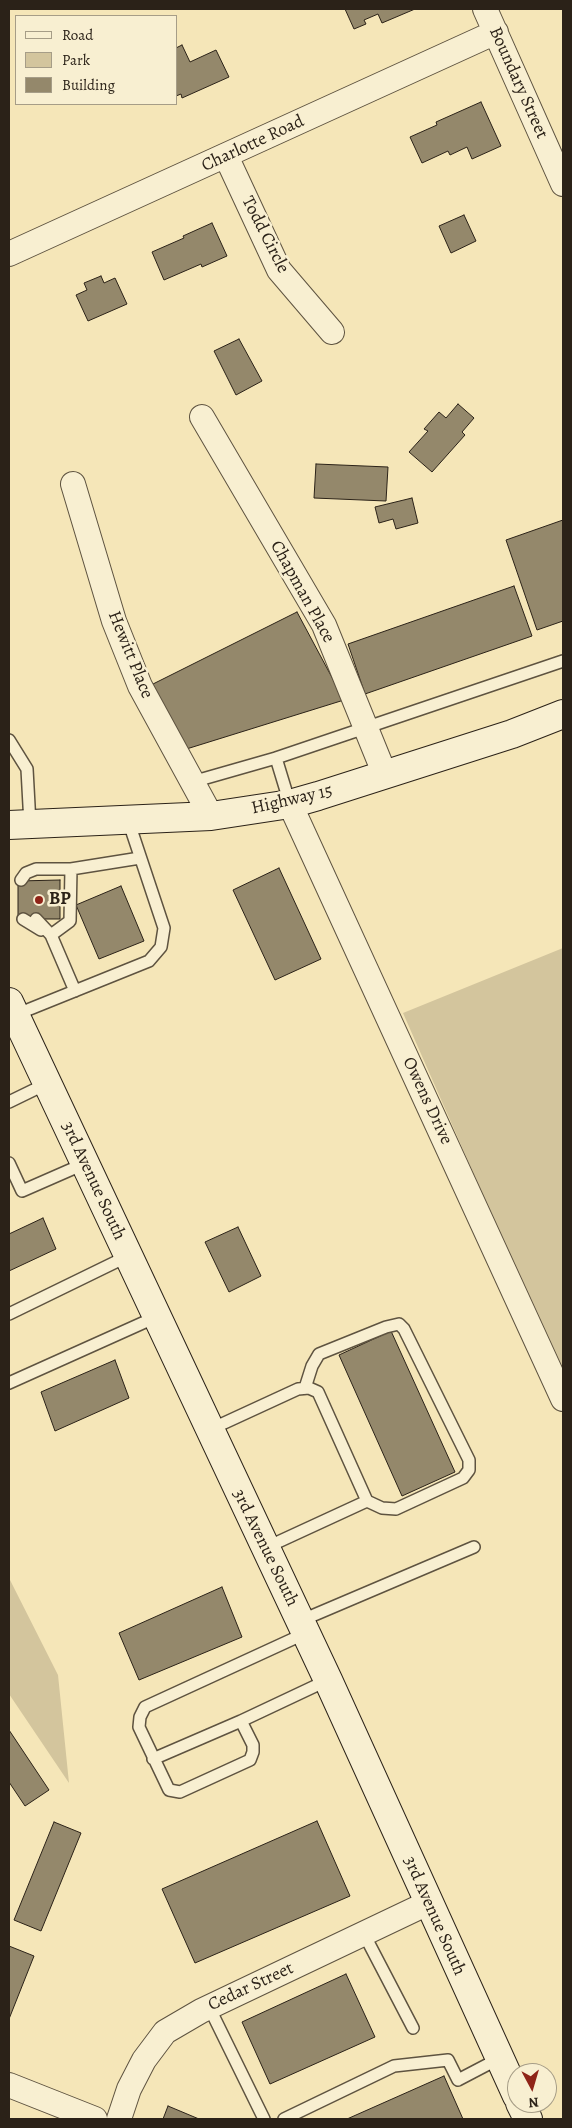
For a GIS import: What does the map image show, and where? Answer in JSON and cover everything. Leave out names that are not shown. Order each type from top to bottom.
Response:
[{"type":"main road","name":"Highway 15","points":[[19,824],[211,816],[290,804],[512,734],[563,714]]},
{"type":"main road","name":"3rd Avenue South","points":[[12,1009],[328,1680],[507,2074]]},
{"type":"street","name":"Boundary Street","points":[[485,9],[563,184]]},
{"type":"street","name":"Charlotte Road","points":[[9,254],[496,32]]},
{"type":"street","name":"Todd Circle","points":[[226,156],[279,270],[332,332]]},
{"type":"street","name":"Chapman Place","points":[[202,417],[324,625],[385,775]]},
{"type":"street","name":"Hewitt Place","points":[[73,484],[114,621],[140,686],[211,816]]},
{"type":"street","name":"Owens Drive","points":[[290,804],[563,1399]]},
{"type":"street","name":"Cedar Street","points":[[119,2119],[129,2089],[144,2060],[165,2032],[209,2007],[428,1903]]},
{"type":"street","points":[[9,2085],[95,2119]]},
{"type":"lane","points":[[192,782],[276,758],[563,660]]},
{"type":"lane","points":[[9,743],[27,769],[19,824]]},
{"type":"lane","points":[[276,758],[290,804]]},
{"type":"lane","points":[[12,1009],[75,991],[149,961],[161,946],[164,928],[128,820]]},
{"type":"lane","points":[[22,880],[26,873],[36,875],[140,858]]},
{"type":"lane","points":[[51,936],[70,921],[72,869]]},
{"type":"lane","points":[[23,919],[51,936]]},
{"type":"lane","points":[[36,919],[51,936],[75,991]]},
{"type":"lane","points":[[9,1102],[48,1083]]},
{"type":"lane","points":[[9,1163],[22,1191],[86,1163]]},
{"type":"lane","points":[[9,1314],[128,1256]]},
{"type":"lane","points":[[9,1382],[156,1317]]},
{"type":"lane","points":[[209,1430],[305,1388],[318,1392],[367,1500],[382,1508],[396,1509],[463,1478],[469,1470],[469,1460],[404,1329],[399,1324],[386,1327],[319,1354],[312,1366],[305,1388]]},
{"type":"lane","points":[[265,1548],[367,1500]]},
{"type":"lane","points":[[241,1721],[253,1745],[250,1760],[180,1792],[169,1790],[139,1727],[140,1717],[145,1707],[303,1627],[474,1547]]},
{"type":"lane","points":[[153,1759],[241,1721],[328,1680]]},
{"type":"lane","points":[[364,1934],[413,2028]]},
{"type":"lane","points":[[209,2007],[264,2119]]},
{"type":"lane","points":[[284,2119],[394,2066],[448,2060],[458,2080],[500,2058]]},
{"type":"green space","points":[[563,948],[563,1377],[403,1013]]},
{"type":"green space","points":[[9,1578],[58,1675],[69,1783],[9,1694]]},
{"type":"building","points":[[345,9],[415,9],[382,23],[378,14],[364,20],[366,24],[354,29]]},
{"type":"building","points":[[182,45],[190,62],[216,50],[229,77],[182,98],[181,94],[178,95],[178,47]]},
{"type":"building","points":[[481,102],[501,146],[472,159],[467,147],[450,155],[448,151],[422,163],[410,137],[437,125],[436,122]]},
{"type":"building","points":[[464,215],[476,241],[451,253],[439,226]]},
{"type":"building","points":[[212,223],[227,256],[202,267],[201,264],[164,280],[152,252]]},
{"type":"building","points":[[101,276],[104,283],[115,278],[127,304],[88,321],[76,295],[87,290],[84,283]]},
{"type":"building","points":[[239,339],[262,381],[236,395],[214,351]]},
{"type":"building","points":[[458,404],[474,418],[462,432],[465,435],[432,472],[409,452],[428,431],[424,429],[439,412],[446,418]]},
{"type":"building","points":[[316,464],[388,467],[386,501],[314,498]]},
{"type":"building","points":[[412,498],[418,523],[396,529],[393,519],[379,523],[375,507]]},
{"type":"building","points":[[563,520],[563,621],[537,630],[506,540]]},
{"type":"building","points":[[514,586],[532,636],[365,694],[348,644]]},
{"type":"building","points":[[297,612],[344,700],[180,751],[147,687]]},
{"type":"building","points":[[279,868],[321,959],[275,980],[233,890]]},
{"type":"building","name":"BP","points":[[60,880],[60,919],[18,919],[18,881]]},
{"type":"building","points":[[121,886],[144,941],[99,959],[76,905]]},
{"type":"building","points":[[43,1218],[56,1249],[9,1271],[9,1234]]},
{"type":"building","points":[[238,1227],[261,1276],[229,1292],[205,1242]]},
{"type":"building","points":[[391,1331],[455,1472],[402,1496],[339,1355]]},
{"type":"building","points":[[115,1360],[129,1398],[55,1431],[41,1392]]},
{"type":"building","points":[[222,1587],[242,1637],[139,1680],[119,1633]]},
{"type":"building","points":[[9,1730],[49,1790],[25,1806],[9,1782]]},
{"type":"building","points":[[317,1821],[350,1896],[195,1963],[162,1889]]},
{"type":"building","points":[[54,1822],[81,1833],[41,1931],[14,1920]]},
{"type":"building","points":[[9,1946],[34,1956],[9,2019]]},
{"type":"building","points":[[346,1974],[375,2037],[270,2084],[242,2022]]},
{"type":"building","points":[[444,2076],[463,2119],[347,2119]]},
{"type":"building","points":[[168,2106],[199,2119],[163,2119]]},
{"type":"place","name":"BP","points":[[39,900]]}]
